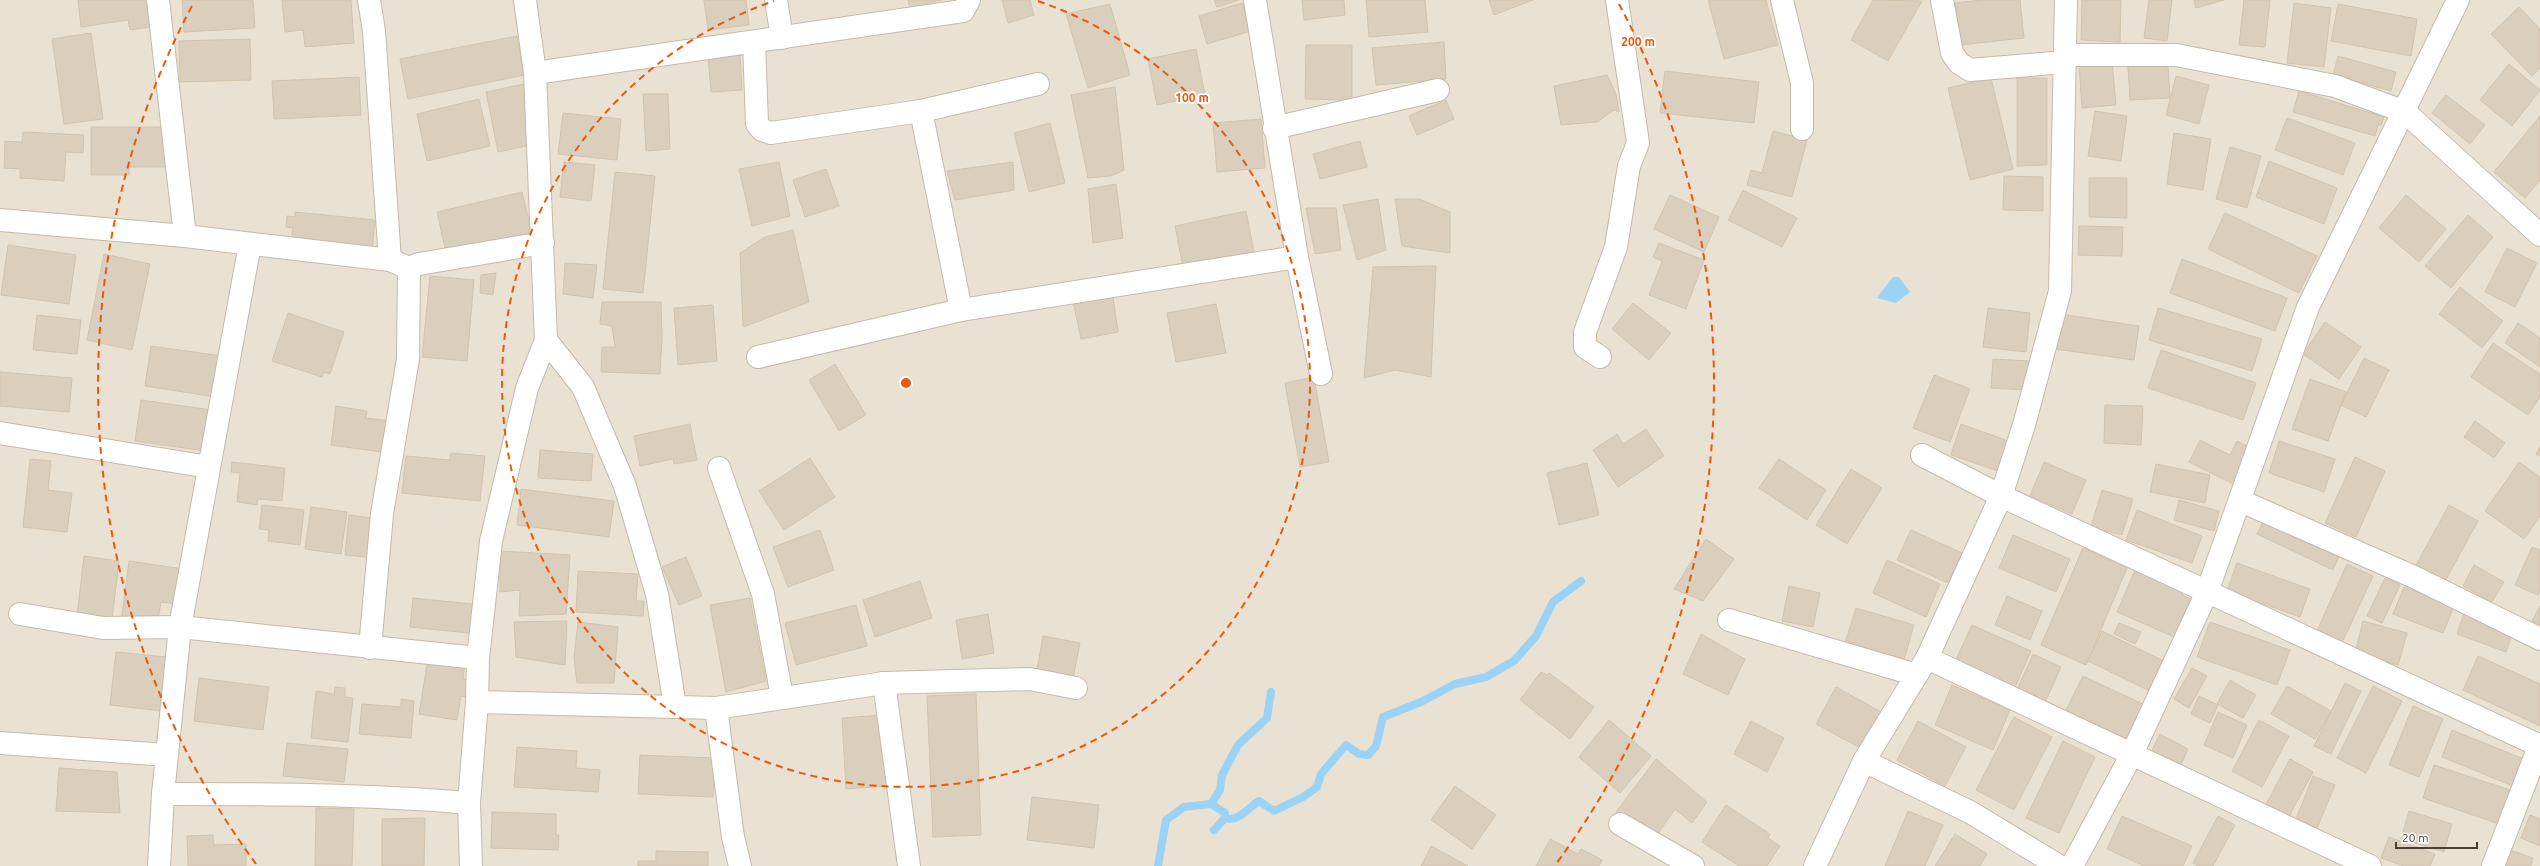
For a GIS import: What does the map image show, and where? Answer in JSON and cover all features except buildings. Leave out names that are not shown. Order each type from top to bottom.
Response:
[{"type":"street","points":[[158,0],[185,236]]},
{"type":"street","points":[[369,0],[374,31],[400,264],[408,358],[382,514],[370,648]]},
{"type":"street","points":[[471,866],[469,802],[478,702],[478,658],[491,541],[527,388],[546,340],[535,74],[525,0]]},
{"type":"street","points":[[776,0],[782,38]]},
{"type":"street","points":[[535,74],[963,11],[969,0]]},
{"type":"street","points":[[1255,0],[1274,128],[1297,257],[1321,374]]},
{"type":"street","points":[[1600,357],[1585,347],[1585,332],[1616,247],[1629,166],[1638,143],[1617,0]]},
{"type":"street","points":[[1782,0],[1802,83],[1802,129]]},
{"type":"street","points":[[1942,0],[1952,53],[1959,63],[1970,70],[2065,58],[2176,55],[2335,86],[2406,112],[2540,235]]},
{"type":"street","points":[[1815,866],[1864,761],[1922,667],[2001,496],[2024,425],[2060,291],[2066,0]]},
{"type":"street","points":[[2072,866],[2132,754],[2207,592],[2241,500],[2308,307],[2406,112],[2458,0]]},
{"type":"street","points":[[754,42],[757,124],[762,130],[777,134],[921,111],[1038,84]]},
{"type":"street","points":[[1274,128],[1438,90]]},
{"type":"street","points":[[921,111],[961,310]]},
{"type":"street","points":[[0,220],[185,236],[400,264],[420,264],[543,243]]},
{"type":"street","points":[[158,866],[163,794],[180,627],[250,244]]},
{"type":"street","points":[[758,357],[961,310],[1297,257]]},
{"type":"street","points":[[546,340],[583,387],[625,486],[657,594],[675,706]]},
{"type":"street","points":[[0,433],[209,467]]},
{"type":"street","points":[[1922,455],[2001,496],[2540,745],[2493,866]]},
{"type":"street","points":[[719,468],[763,594],[782,697]]},
{"type":"street","points":[[2241,500],[2414,577],[2540,639]]},
{"type":"street","points":[[20,614],[103,628],[180,627],[370,648],[478,658]]},
{"type":"street","points":[[1730,620],[1922,667],[2132,754],[2370,866]]},
{"type":"street","points":[[478,702],[716,708],[884,683],[1030,679],[1076,688]]},
{"type":"street","points":[[884,683],[909,866]]},
{"type":"street","points":[[716,708],[733,837],[740,866]]},
{"type":"street","points":[[0,743],[167,755]]},
{"type":"street","points":[[1864,761],[1970,812],[2059,866]]},
{"type":"street","points":[[163,794],[308,794],[388,796],[469,802]]},
{"type":"street","points":[[1620,824],[1693,866]]},
{"type":"shaded area","points":[[0,0],[2540,0],[2540,866],[0,866]]},
{"type":"water","points":[[1893,277],[1899,277],[1910,292],[1896,303],[1877,298]]},
{"type":"waterway","points":[[1211,804],[1225,813],[1225,818],[1230,819],[1243,814],[1259,801],[1274,811],[1303,797],[1317,787],[1321,774],[1346,745],[1359,754],[1368,755],[1376,746],[1383,717],[1421,702],[1455,684],[1486,677],[1514,661],[1536,636],[1553,602],[1581,581]]},
{"type":"waterway","points":[[1158,866],[1166,820],[1184,807],[1211,804],[1220,790],[1222,775],[1238,745],[1267,718],[1271,692]]},
{"type":"waterway","points":[[1214,830],[1225,818]]}]
